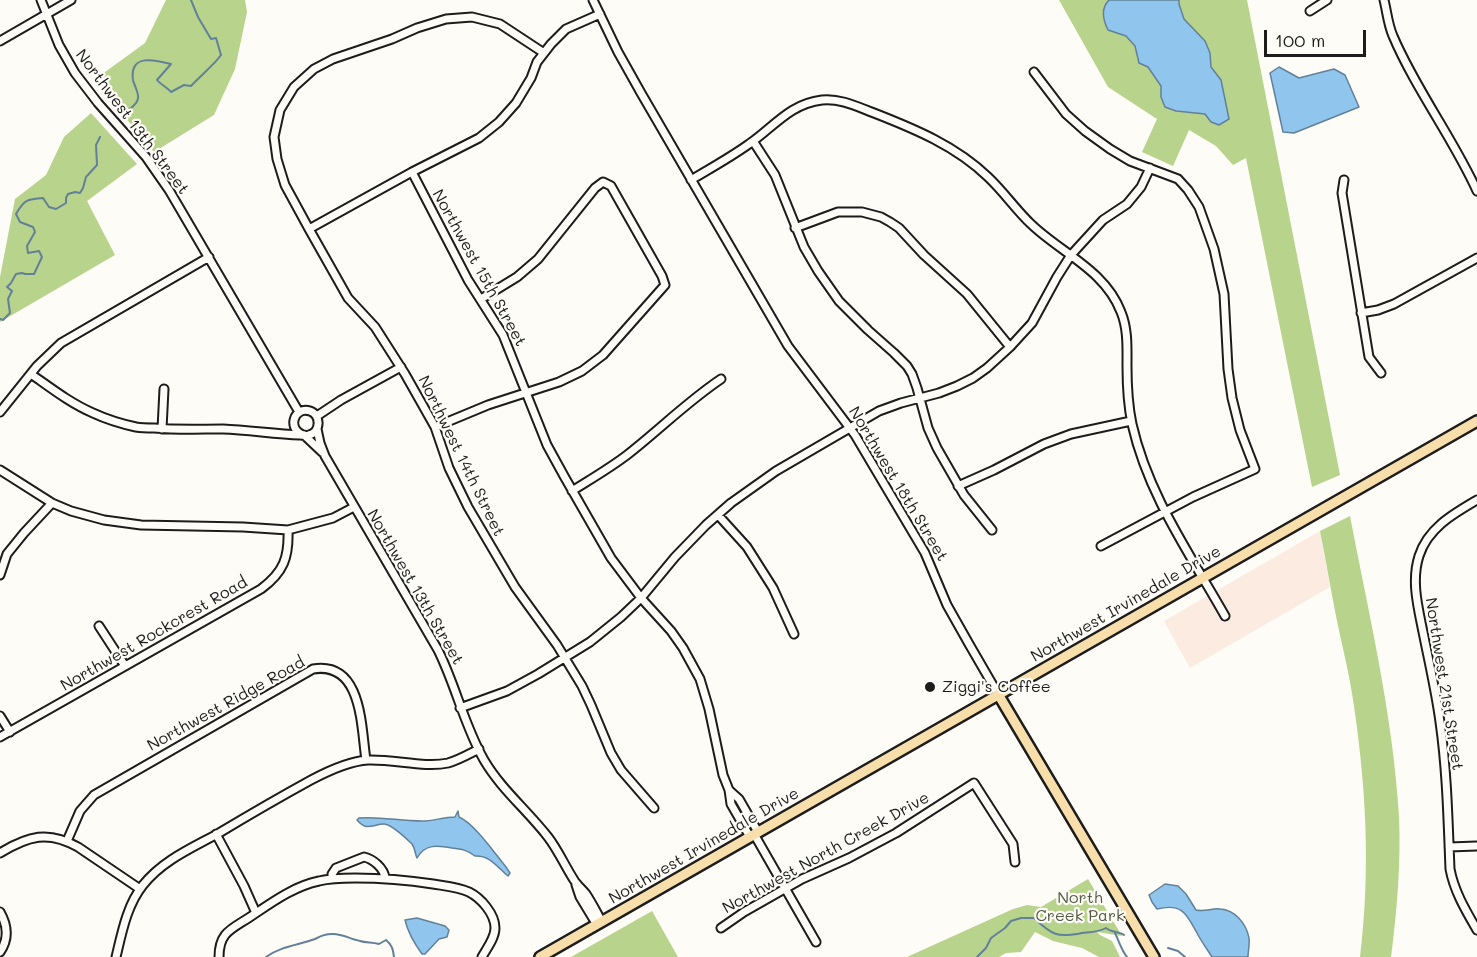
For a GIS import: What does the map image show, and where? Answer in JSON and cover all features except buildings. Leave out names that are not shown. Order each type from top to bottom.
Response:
[{"type":"main road","name":"Northwest Irvinedale Drive","points":[[540,957],[1477,421]]},
{"type":"main road","name":"Northwest 18th Street","points":[[998,694],[1154,957]]},
{"type":"street","name":"Northwest 13th Street","points":[[41,0],[59,45],[75,73],[98,104],[146,157],[169,190],[299,412]]},
{"type":"street","points":[[0,40],[71,0]]},
{"type":"street","name":"Northwest 18th Street","points":[[593,0],[629,73],[788,346],[850,427],[925,554],[947,605],[998,694]]},
{"type":"street","points":[[1310,10],[1328,0]]},
{"type":"street","points":[[1384,0],[1392,34],[1477,191]]},
{"type":"street","points":[[309,229],[479,138],[500,123],[516,103],[531,78],[537,62],[551,44],[566,29],[600,14]]},
{"type":"street","name":"Northwest 14th Street","points":[[543,53],[500,24],[472,16],[446,19],[333,59],[314,69],[294,87],[280,110],[274,137],[277,159],[285,185],[348,298],[375,327],[415,390],[435,428],[449,468],[468,507],[514,587],[565,658],[591,705],[611,753],[621,770],[654,808]]},
{"type":"street","points":[[1034,72],[1066,114],[1085,131],[1130,161],[1178,179],[1199,207],[1214,249],[1224,294],[1232,398],[1240,430],[1255,470],[1210,489],[1101,546]]},
{"type":"street","points":[[691,180],[733,156],[798,106],[823,100],[848,103],[928,136],[960,154],[988,177],[1031,224],[1096,275],[1114,297],[1127,334],[1127,388],[1138,451],[1165,512],[1225,616]]},
{"type":"street","points":[[753,141],[775,175],[795,228],[818,271],[839,301],[907,366],[912,374],[936,448],[964,495],[992,530]]},
{"type":"street","points":[[460,708],[507,691],[565,658],[604,631],[640,598],[675,557],[718,514],[769,475],[879,411],[948,390],[973,378],[987,368],[1032,322],[1071,255],[1103,220],[1127,204],[1141,187],[1150,168]]},
{"type":"street","name":"Northwest 15th Street","points":[[412,172],[468,280],[503,335],[547,445],[572,490],[611,558],[640,598],[671,631],[700,679],[731,804],[754,835],[816,942]]},
{"type":"street","points":[[1344,180],[1342,193],[1369,357],[1381,373]]},
{"type":"street","points":[[435,428],[488,405],[559,382],[582,371],[603,355],[665,285],[611,186],[603,182],[595,188],[538,259],[517,277],[482,299]]},
{"type":"street","points":[[795,228],[838,212],[862,212],[891,222],[929,261],[967,294],[1010,347]]},
{"type":"street","points":[[0,412],[37,366],[61,343],[209,257]]},
{"type":"street","points":[[1361,313],[1395,304],[1477,258]]},
{"type":"street","points":[[317,416],[400,367]]},
{"type":"street","points":[[31,375],[94,414],[137,427],[223,429],[303,435],[313,434],[317,429],[317,416],[310,411],[299,412],[293,421],[281,429],[270,432]]},
{"type":"street","points":[[572,490],[604,472],[626,456],[692,400],[721,379]]},
{"type":"street","points":[[162,429],[164,389]]},
{"type":"street","points":[[293,421],[296,432],[303,435]]},
{"type":"street","points":[[958,486],[1044,444],[1071,434],[1131,421]]},
{"type":"street","name":"Northwest 13th Street","points":[[317,429],[325,456],[438,650],[452,679],[460,708],[488,766],[504,789],[550,840],[575,883],[580,897],[599,923]]},
{"type":"street","name":"Northwest 13th Street","points":[[303,435],[314,443],[325,456]]},
{"type":"street","points":[[0,470],[52,503],[71,511],[104,520],[141,525],[288,530],[333,518],[354,507]]},
{"type":"street","name":"Northwest 21st Street","points":[[1477,500],[1448,518],[1432,532],[1419,554],[1415,572],[1416,598],[1440,722],[1448,798],[1452,880],[1477,930]]},
{"type":"street","points":[[0,574],[7,554],[52,503]]},
{"type":"street","points":[[718,514],[747,547],[773,588],[794,634]]},
{"type":"street","name":"Northwest Rockcrest Road","points":[[0,737],[261,589],[272,581],[286,558],[288,530]]},
{"type":"street","points":[[99,626],[125,666]]},
{"type":"street","name":"Northwest Ridge Road","points":[[67,841],[80,811],[94,795],[313,669],[335,671],[341,674],[350,685],[360,712],[366,760]]},
{"type":"street","points":[[0,716],[10,732]]},
{"type":"street","points":[[116,957],[123,926],[140,889],[164,865],[216,834],[319,775],[334,769],[366,760],[438,764],[458,760],[479,749]]},
{"type":"street","name":"Northwest North Creek Drive","points":[[721,928],[785,888],[897,833],[974,783],[1013,844],[1015,862]]},
{"type":"street","points":[[216,834],[256,913]]},
{"type":"street","points":[[0,853],[36,837],[47,836],[67,841],[140,889]]},
{"type":"street","points":[[1449,847],[1477,846]]},
{"type":"street","points":[[332,878],[336,868],[364,857],[383,870],[385,878]]},
{"type":"street","points":[[219,957],[222,937],[228,931],[305,885],[332,878],[385,878],[454,887],[470,892],[488,910],[494,922],[492,940],[482,957]]},
{"type":"street","points":[[0,912],[5,921],[7,934],[6,942],[0,952]]},
{"type":"shaded area","points":[[1320,531],[1330,587],[1190,668],[1164,621]]},
{"type":"green space","points":[[166,0],[245,0],[247,12],[235,69],[214,115],[154,152],[94,80],[145,43]]},
{"type":"green space","points":[[1059,0],[1247,0],[1340,475],[1312,487],[1246,158],[1233,165],[1216,146],[1189,130],[1173,166],[1142,152],[1157,119],[1108,87]]},
{"type":"green space","points":[[91,113],[137,164],[87,201],[115,255],[0,322],[0,277],[15,199],[46,175],[64,137]]},
{"type":"green space","points":[[1350,516],[1379,665],[1396,778],[1399,851],[1397,905],[1391,957],[1360,957],[1366,858],[1361,760],[1350,684],[1320,531]]},
{"type":"green space","name":"North Creek Park","points":[[1088,879],[1122,936],[1097,932],[1112,941],[1120,957],[1099,957],[1082,948],[1053,941],[1035,932],[1021,952],[1006,953],[999,957],[907,957],[1013,909],[1027,905],[1041,907]]},
{"type":"green space","points":[[652,911],[678,957],[571,957]]},
{"type":"water","points":[[1109,0],[1179,0],[1184,19],[1205,41],[1210,53],[1211,67],[1221,80],[1229,119],[1219,125],[1211,122],[1205,114],[1176,111],[1165,107],[1161,97],[1161,86],[1148,67],[1139,63],[1135,46],[1126,36],[1108,30],[1103,15],[1104,7]]},
{"type":"water","points":[[1279,67],[1299,78],[1334,69],[1345,75],[1359,107],[1294,133],[1283,132],[1270,73]]},
{"type":"water","points":[[458,811],[459,817],[478,832],[506,867],[510,873],[508,876],[485,857],[475,856],[462,849],[432,847],[424,850],[417,858],[412,844],[391,826],[384,824],[367,827],[357,820],[359,818],[384,818],[426,821],[455,817]]},
{"type":"water","points":[[1165,884],[1178,886],[1196,910],[1220,909],[1235,915],[1248,932],[1248,957],[1212,957],[1182,911],[1172,907],[1157,909],[1149,895]]},
{"type":"water","points":[[417,918],[445,926],[449,930],[447,937],[439,939],[425,954],[422,954],[414,942],[405,920]]},
{"type":"waterway","points":[[130,109],[138,100],[133,71],[139,62],[151,60],[171,64],[157,80],[171,92],[184,85],[191,86],[221,55],[216,38],[211,39],[191,0]]},
{"type":"waterway","points":[[0,319],[3,320],[10,313],[8,299],[12,291],[7,287],[16,274],[34,274],[42,257],[39,251],[28,253],[27,246],[35,232],[33,227],[20,222],[16,214],[21,206],[30,200],[43,198],[49,207],[56,209],[66,203],[68,194],[80,193],[86,177],[97,165],[96,145],[100,137]]},
{"type":"waterway","points":[[977,957],[986,948],[991,938],[1011,921],[1021,918],[1034,918],[1051,932],[1061,935],[1095,932],[1106,928],[1124,935]]},
{"type":"waterway","points":[[1115,933],[1127,957]]},
{"type":"waterway","points":[[266,957],[284,948],[333,934],[379,944],[386,940],[392,947],[394,957]]},
{"type":"waterway","points":[[1168,948],[1178,951],[1185,957]]},
{"type":"place","name":"Ziggi's Coffee","points":[[930,687]]}]
